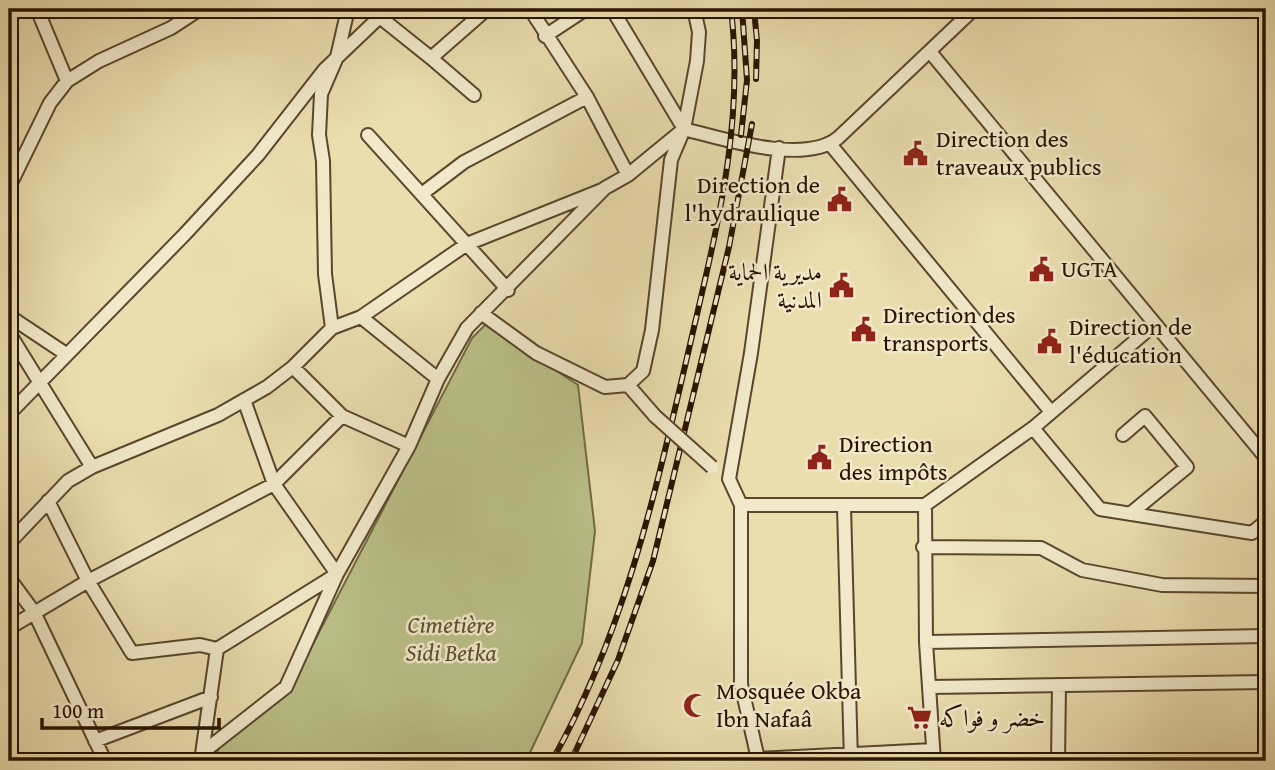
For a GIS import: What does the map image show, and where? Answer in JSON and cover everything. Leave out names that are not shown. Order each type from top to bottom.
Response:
[{"type":"street","points":[[37,9],[66,81]]},
{"type":"street","points":[[9,187],[50,103],[66,81],[90,66],[171,29],[200,9]]},
{"type":"street","points":[[332,328],[325,274],[323,161],[319,135],[321,94],[337,57],[348,9]]},
{"type":"street","points":[[431,58],[487,9]]},
{"type":"street","points":[[530,9],[587,97],[628,175]]},
{"type":"street","points":[[545,36],[586,9]]},
{"type":"street","points":[[612,9],[684,129],[774,147],[806,150],[830,144],[931,53],[974,9]]},
{"type":"street","points":[[481,313],[536,353],[605,387],[628,385],[643,371],[652,330],[671,160],[684,129],[697,61],[699,32],[694,9]]},
{"type":"street","points":[[9,414],[186,234],[258,155],[337,57],[384,13],[474,96]]},
{"type":"street","points":[[931,53],[1266,458]]},
{"type":"street","points":[[423,193],[464,162],[587,97]]},
{"type":"street","points":[[9,543],[68,481],[92,467],[218,415],[293,367],[332,328],[361,317],[467,244],[605,188],[628,175],[684,129]]},
{"type":"street","points":[[368,135],[508,290]]},
{"type":"street","points":[[830,144],[1051,412]]},
{"type":"street","points":[[729,479],[753,340],[774,147]]},
{"type":"street","points":[[201,757],[286,687],[337,574],[409,446],[438,379],[467,328],[508,290],[605,188]]},
{"type":"street","points":[[9,316],[66,354]]},
{"type":"street","points":[[361,317],[438,379]]},
{"type":"street","points":[[741,505],[925,505],[1033,428],[1155,324]]},
{"type":"street","points":[[9,333],[92,467]]},
{"type":"street","points":[[293,367],[342,416],[409,446]]},
{"type":"street","points":[[628,385],[655,416],[729,479],[741,505],[741,684],[755,760],[933,756],[926,642],[923,547],[925,505]]},
{"type":"street","points":[[244,400],[275,484],[337,574]]},
{"type":"street","points":[[9,628],[88,581],[275,484],[342,416]]},
{"type":"street","points":[[1124,435],[1146,416],[1187,467],[1130,514]]},
{"type":"street","points":[[1033,428],[1100,509],[1252,533],[1266,522]]},
{"type":"street","points":[[48,501],[88,581],[132,653],[200,645],[217,649],[337,574]]},
{"type":"street","points":[[844,507],[851,757]]},
{"type":"street","points":[[923,547],[1041,548],[1082,570],[1162,585],[1266,586]]},
{"type":"street","points":[[9,578],[34,612],[105,761]]},
{"type":"street","points":[[926,642],[1266,636]]},
{"type":"street","points":[[201,757],[217,649]]},
{"type":"street","points":[[929,687],[1266,682]]},
{"type":"street","points":[[1058,761],[1059,685]]},
{"type":"street","points":[[95,741],[211,697]]},
{"type":"street","points":[[9,755],[12,761]]},
{"type":"green space","name":"Cimetière Sidi Betka","points":[[486,324],[578,385],[595,531],[582,643],[526,761],[213,761],[221,744],[287,694],[472,338]]},
{"type":"railway","points":[[552,761],[577,712],[618,612],[650,509],[676,403],[717,222],[731,138],[734,96],[731,9]]},
{"type":"railway","points":[[741,135],[747,80],[742,9]]},
{"type":"railway","points":[[754,9],[756,79]]},
{"type":"railway","points":[[571,761],[618,660],[653,561],[729,247],[752,124]]},
{"type":"place","name":"Direction des traveaux publics","points":[[916,153]]},
{"type":"place","name":"Direction de l'hydraulique","points":[[840,199]]},
{"type":"place","name":"UGTA","points":[[1041,269]]},
{"type":"place","name":"مديرية الحماية المدنية","points":[[842,286]]},
{"type":"place","name":"Direction des transports","points":[[863,329]]},
{"type":"place","name":"Direction de l'éducation","points":[[1049,341]]},
{"type":"place","name":"Direction des impôts","points":[[819,458]]},
{"type":"place","name":"Mosquée Okba Ibn Nafaâ","points":[[696,705]]},
{"type":"place","name":"خضر و فواكه","points":[[919,718]]}]
